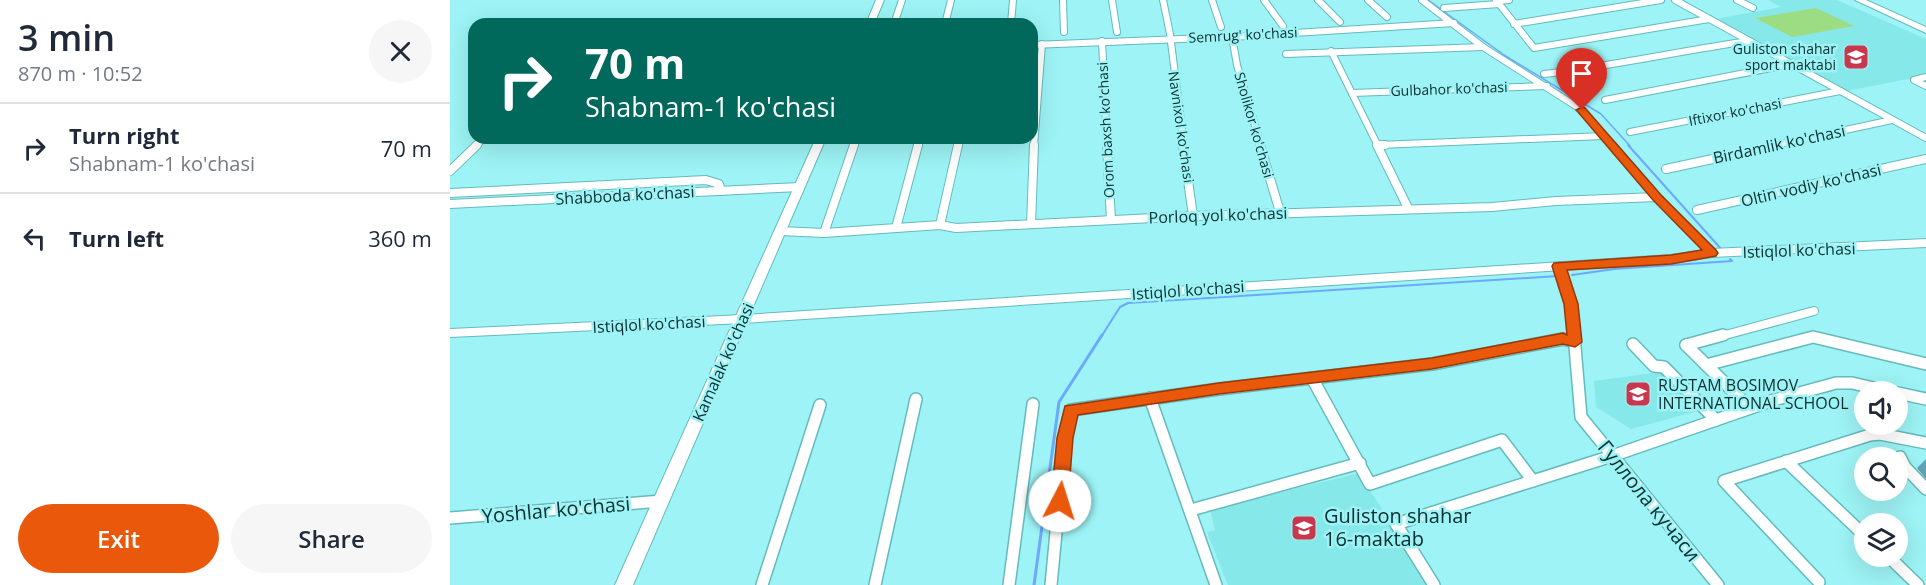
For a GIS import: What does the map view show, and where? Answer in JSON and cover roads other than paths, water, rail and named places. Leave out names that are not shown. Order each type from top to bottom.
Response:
[{"type":"main road","points":[[872,18],[880,0]]},
{"type":"main road","points":[[1859,0],[1926,30]]},
{"type":"main road","points":[[1869,0],[1926,25]]},
{"type":"main road","name":"Kamalak ko'chasi","points":[[624,585],[818,144]]},
{"type":"street","points":[[896,18],[902,0]]},
{"type":"street","points":[[946,18],[951,0]]},
{"type":"street","points":[[1012,18],[1013,0]]},
{"type":"street","points":[[1064,0],[1065,32]]},
{"type":"street","points":[[1112,0],[1117,32]]},
{"type":"street","name":"Navnixol ko'chasi","points":[[1163,0],[1170,34],[1193,216]]},
{"type":"street","points":[[1212,0],[1221,27]]},
{"type":"street","points":[[1264,0],[1282,26]]},
{"type":"street","points":[[1318,0],[1340,22]]},
{"type":"street","points":[[1368,0],[1387,17]]},
{"type":"street","points":[[1422,0],[1483,47],[1582,110],[1657,197],[1712,253]]},
{"type":"street","points":[[1444,8],[1509,0]]},
{"type":"street","points":[[1514,24],[1661,0]]},
{"type":"street","points":[[1675,0],[1926,138]]},
{"type":"street","points":[[1737,0],[1753,8]]},
{"type":"street","points":[[1497,2],[1534,48],[1709,19]]},
{"type":"street","name":"Semrug' ko'chasi","points":[[1038,44],[1232,37],[1454,23]]},
{"type":"street","name":"Sholikor ko'chasi","points":[[1232,37],[1237,65],[1280,212]]},
{"type":"street","name":"Orom baxsh ko'chasi","points":[[1102,41],[1111,220]]},
{"type":"street","points":[[1544,74],[1588,69],[1650,56],[1748,41]]},
{"type":"street","points":[[1038,94],[1042,44]]},
{"type":"street","points":[[1286,54],[1483,47]]},
{"type":"street","points":[[1332,51],[1408,208]]},
{"type":"street","points":[[1605,100],[1792,64]]},
{"type":"street","points":[[1926,77],[1914,80],[1926,86]]},
{"type":"street","name":"Gulbahor ko'chasi","points":[[1352,93],[1547,86]]},
{"type":"street","name":"Iftixor ko'chasi","points":[[1630,132],[1840,91]]},
{"type":"street","name":"Birdamlik ko'chasi","points":[[1666,170],[1892,120]]},
{"type":"street","points":[[1378,145],[1604,136]]},
{"type":"street","points":[[450,171],[478,144]]},
{"type":"street","points":[[824,233],[854,144]]},
{"type":"street","points":[[896,228],[918,144]]},
{"type":"street","points":[[940,225],[957,144]]},
{"type":"street","points":[[1031,224],[1034,144]]},
{"type":"street","name":"Oltin vodiy ko'chasi","points":[[1697,210],[1926,159]]},
{"type":"street","points":[[450,192],[706,180],[719,184],[721,191]]},
{"type":"street","name":"Shabboda ko'chasi","points":[[450,204],[800,187]]},
{"type":"street","points":[[482,203],[493,191]]},
{"type":"street","name":"Porloq yol ko'chasi","points":[[780,231],[824,233],[940,225],[956,228],[1068,224],[1280,212],[1492,207],[1556,201],[1657,197]]},
{"type":"street","name":"Istiqlol ko'chasi","points":[[450,333],[743,319],[1671,260],[1712,253],[1926,243]]},
{"type":"street","points":[[1051,585],[1065,438],[1071,410],[1150,398],[1432,364],[1563,339],[1575,342],[1571,304],[1559,266]]},
{"type":"street","points":[[1750,408],[1686,345],[1814,311]]},
{"type":"street","points":[[1706,365],[1813,337],[1926,364]]},
{"type":"street","name":"Гуллола кучаси","points":[[1575,342],[1581,417],[1718,585]]},
{"type":"street","points":[[1633,344],[1654,366],[1664,367],[1716,420]]},
{"type":"street","points":[[1312,378],[1370,484],[1502,440],[1533,481]]},
{"type":"street","points":[[1434,585],[1395,524],[1612,456],[1750,408],[1836,383],[1854,383]]},
{"type":"street","points":[[1908,395],[1926,399]]},
{"type":"street","points":[[1150,398],[1216,585]]},
{"type":"street","points":[[875,585],[916,399]]},
{"type":"street","points":[[1009,585],[1033,404]]},
{"type":"street","points":[[762,585],[820,405]]},
{"type":"street","points":[[1819,582],[1724,481],[1870,435],[1880,434],[1926,443]]},
{"type":"street","points":[[1786,461],[1854,525]]},
{"type":"street","points":[[1191,510],[1359,463]]},
{"type":"street","points":[[1908,470],[1914,479],[1926,489]]},
{"type":"street","name":"Yoshlar ko'chasi","points":[[450,518],[662,501]]},
{"type":"street","points":[[1899,567],[1918,585]]},
{"type":"waterway","points":[[1428,0],[1504,55],[1601,114],[1630,146]]},
{"type":"waterway","points":[[1628,145],[1722,250]]},
{"type":"waterway","points":[[1572,275],[1614,269],[1732,261],[1730,259]]},
{"type":"waterway","points":[[1101,337],[1120,307],[1128,303],[1558,276]]},
{"type":"waterway","points":[[1034,585],[1059,402],[1102,335]]},
{"type":"place","name":"Guliston shahar sport maktabi","points":[[1856,57]]},
{"type":"place","name":"RUSTAM BOSIMOV INTERNATIONAL SCHOOL","points":[[1638,394]]},
{"type":"place","name":"Guliston shahar 16-maktab","points":[[1304,528]]}]
